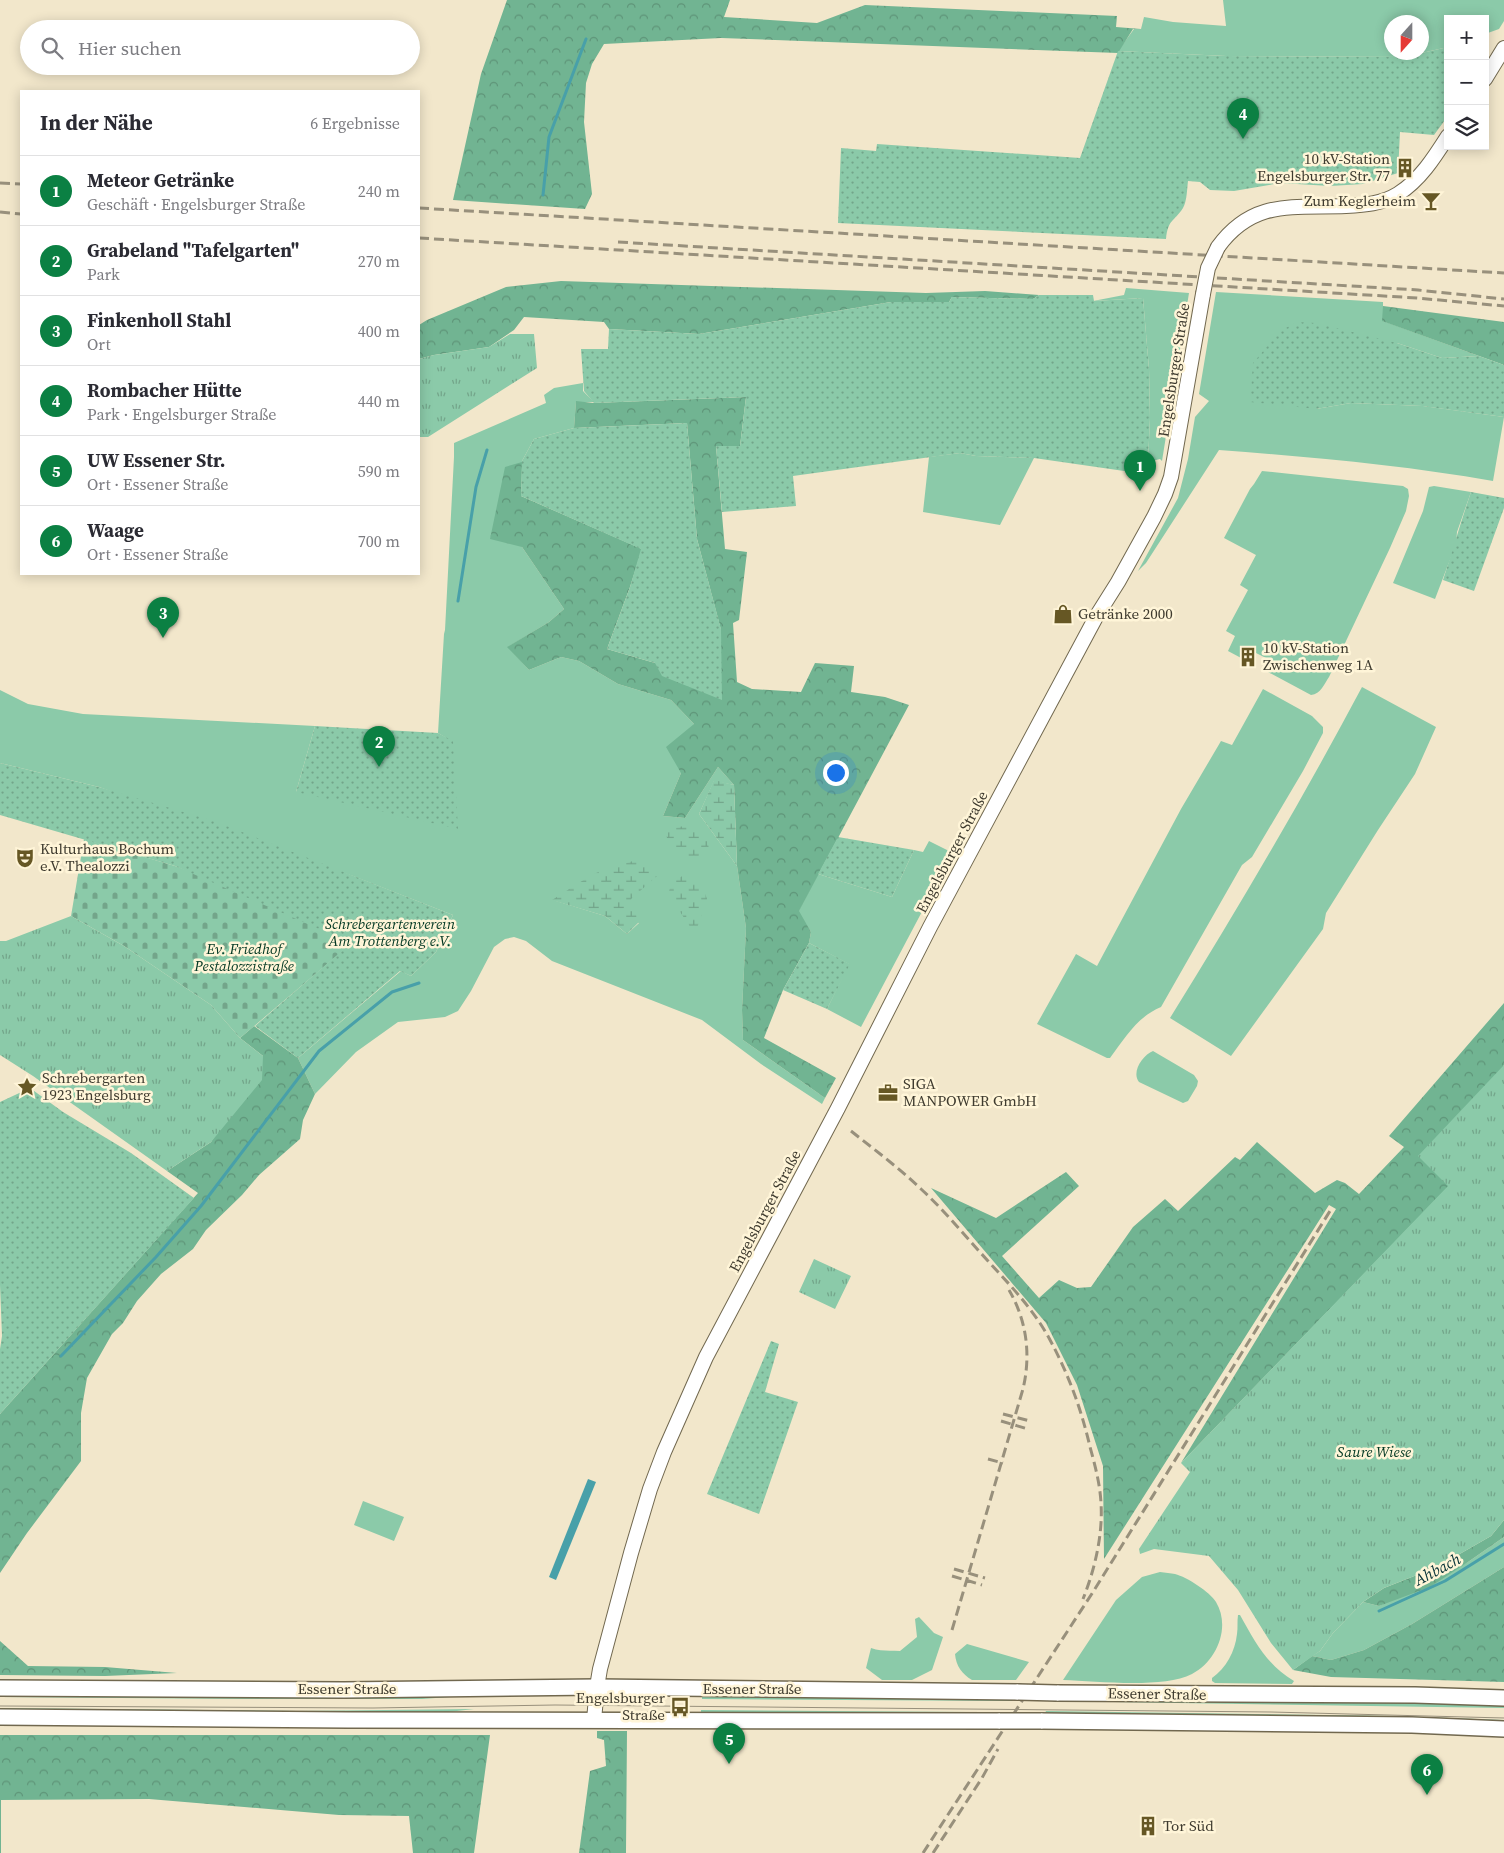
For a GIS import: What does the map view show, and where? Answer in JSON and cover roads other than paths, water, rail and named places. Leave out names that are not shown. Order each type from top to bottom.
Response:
[{"type":"main road","name":"Essener Straße","points":[[0,1688],[344,1690],[597,1687],[1057,1693],[1415,1695],[1504,1698]]},
{"type":"main road","name":"Essener Straße","points":[[0,1717],[348,1720],[1041,1721],[1412,1725],[1504,1729]]},
{"type":"street","points":[[1489,72],[1504,48]]},
{"type":"street","name":"Engelsburger Straße","points":[[594,1720],[597,1687],[613,1618],[650,1489],[664,1452],[706,1357],[838,1108],[943,902],[1096,617],[1118,582],[1166,494],[1175,463],[1208,268],[1218,247],[1237,224],[1267,210],[1285,207],[1365,205],[1396,195],[1420,175],[1444,142]]},
{"type":"water","points":[[588,1479],[596,1482],[556,1580],[549,1577]]},
{"type":"waterway","points":[[543,195],[549,137],[586,39]]},
{"type":"waterway","points":[[458,601],[476,487],[487,450]]},
{"type":"waterway","points":[[61,1356],[156,1257],[201,1206],[319,1051],[392,992],[419,983]]},
{"type":"waterway","name":"Ahbach","points":[[1379,1611],[1445,1581],[1504,1544]]},
{"type":"tram line","points":[[0,1706],[373,1708],[555,1705],[1271,1712],[1504,1718]]},
{"type":"railway","points":[[0,183],[20,184]]},
{"type":"railway","points":[[420,208],[1504,273]]},
{"type":"railway","points":[[0,212],[20,214]]},
{"type":"railway","points":[[420,238],[1417,298],[1504,306]]},
{"type":"railway","points":[[618,242],[1418,290],[1504,299]]},
{"type":"railway","points":[[851,1131],[887,1159],[930,1197],[947,1215],[1013,1288],[1043,1327],[1056,1351],[1082,1418],[1100,1496],[1101,1527],[1094,1564],[1083,1599]]},
{"type":"railway","points":[[923,1853],[1093,1592],[1330,1211]]},
{"type":"railway","points":[[952,1630],[1023,1389],[1027,1364],[1026,1338],[1020,1314],[1009,1290]]},
{"type":"railway","points":[[1003,1414],[1030,1421]]},
{"type":"railway","points":[[1001,1421],[1028,1429]]},
{"type":"railway","points":[[988,1459],[1003,1463]]},
{"type":"railway","points":[[954,1569],[985,1578]]},
{"type":"railway","points":[[952,1576],[982,1585]]},
{"type":"railway","points":[[933,1853],[982,1778],[998,1749]]},
{"type":"place","name":"Rombacher Hütte","points":[[1243,139]]},
{"type":"place","name":"10 kV-Station Engelsburger Str. 77","points":[[1405,168]]},
{"type":"place","name":"Zum Keglerheim","points":[[1431,201]]},
{"type":"place","name":"Meteor Getränke","points":[[1140,491]]},
{"type":"place","name":"Getränke 2000","points":[[1063,614]]},
{"type":"place","name":"Finkenholl Stahl","points":[[163,638]]},
{"type":"place","name":"10 kV-Station Zwischenweg 1A","points":[[1248,657]]},
{"type":"place","name":"Grabeland \"Tafelgarten\"","points":[[379,767]]},
{"type":"place","name":"Kulturhaus Bochum e.V. Thealozzi","points":[[25,858]]},
{"type":"place","name":"Schrebergarten 1923 Engelsburg","points":[[27,1087]]},
{"type":"place","name":"SIGA MANPOWER GmbH","points":[[888,1093]]},
{"type":"place","name":"Engelsburger Straße","points":[[680,1707]]},
{"type":"place","name":"UW Essener Str.","points":[[729,1764]]},
{"type":"place","name":"Waage","points":[[1427,1795]]},
{"type":"place","name":"Tor Süd","points":[[1148,1826]]},
{"type":"park label","name":"Schrebergartenverein Am Trottenberg e.V.","points":[[390,932]]},
{"type":"park label","name":"Ev. Friedhof Pestalozzistraße","points":[[244,958]]},
{"type":"park label","name":"Saure Wiese","points":[[1374,1452]]}]
